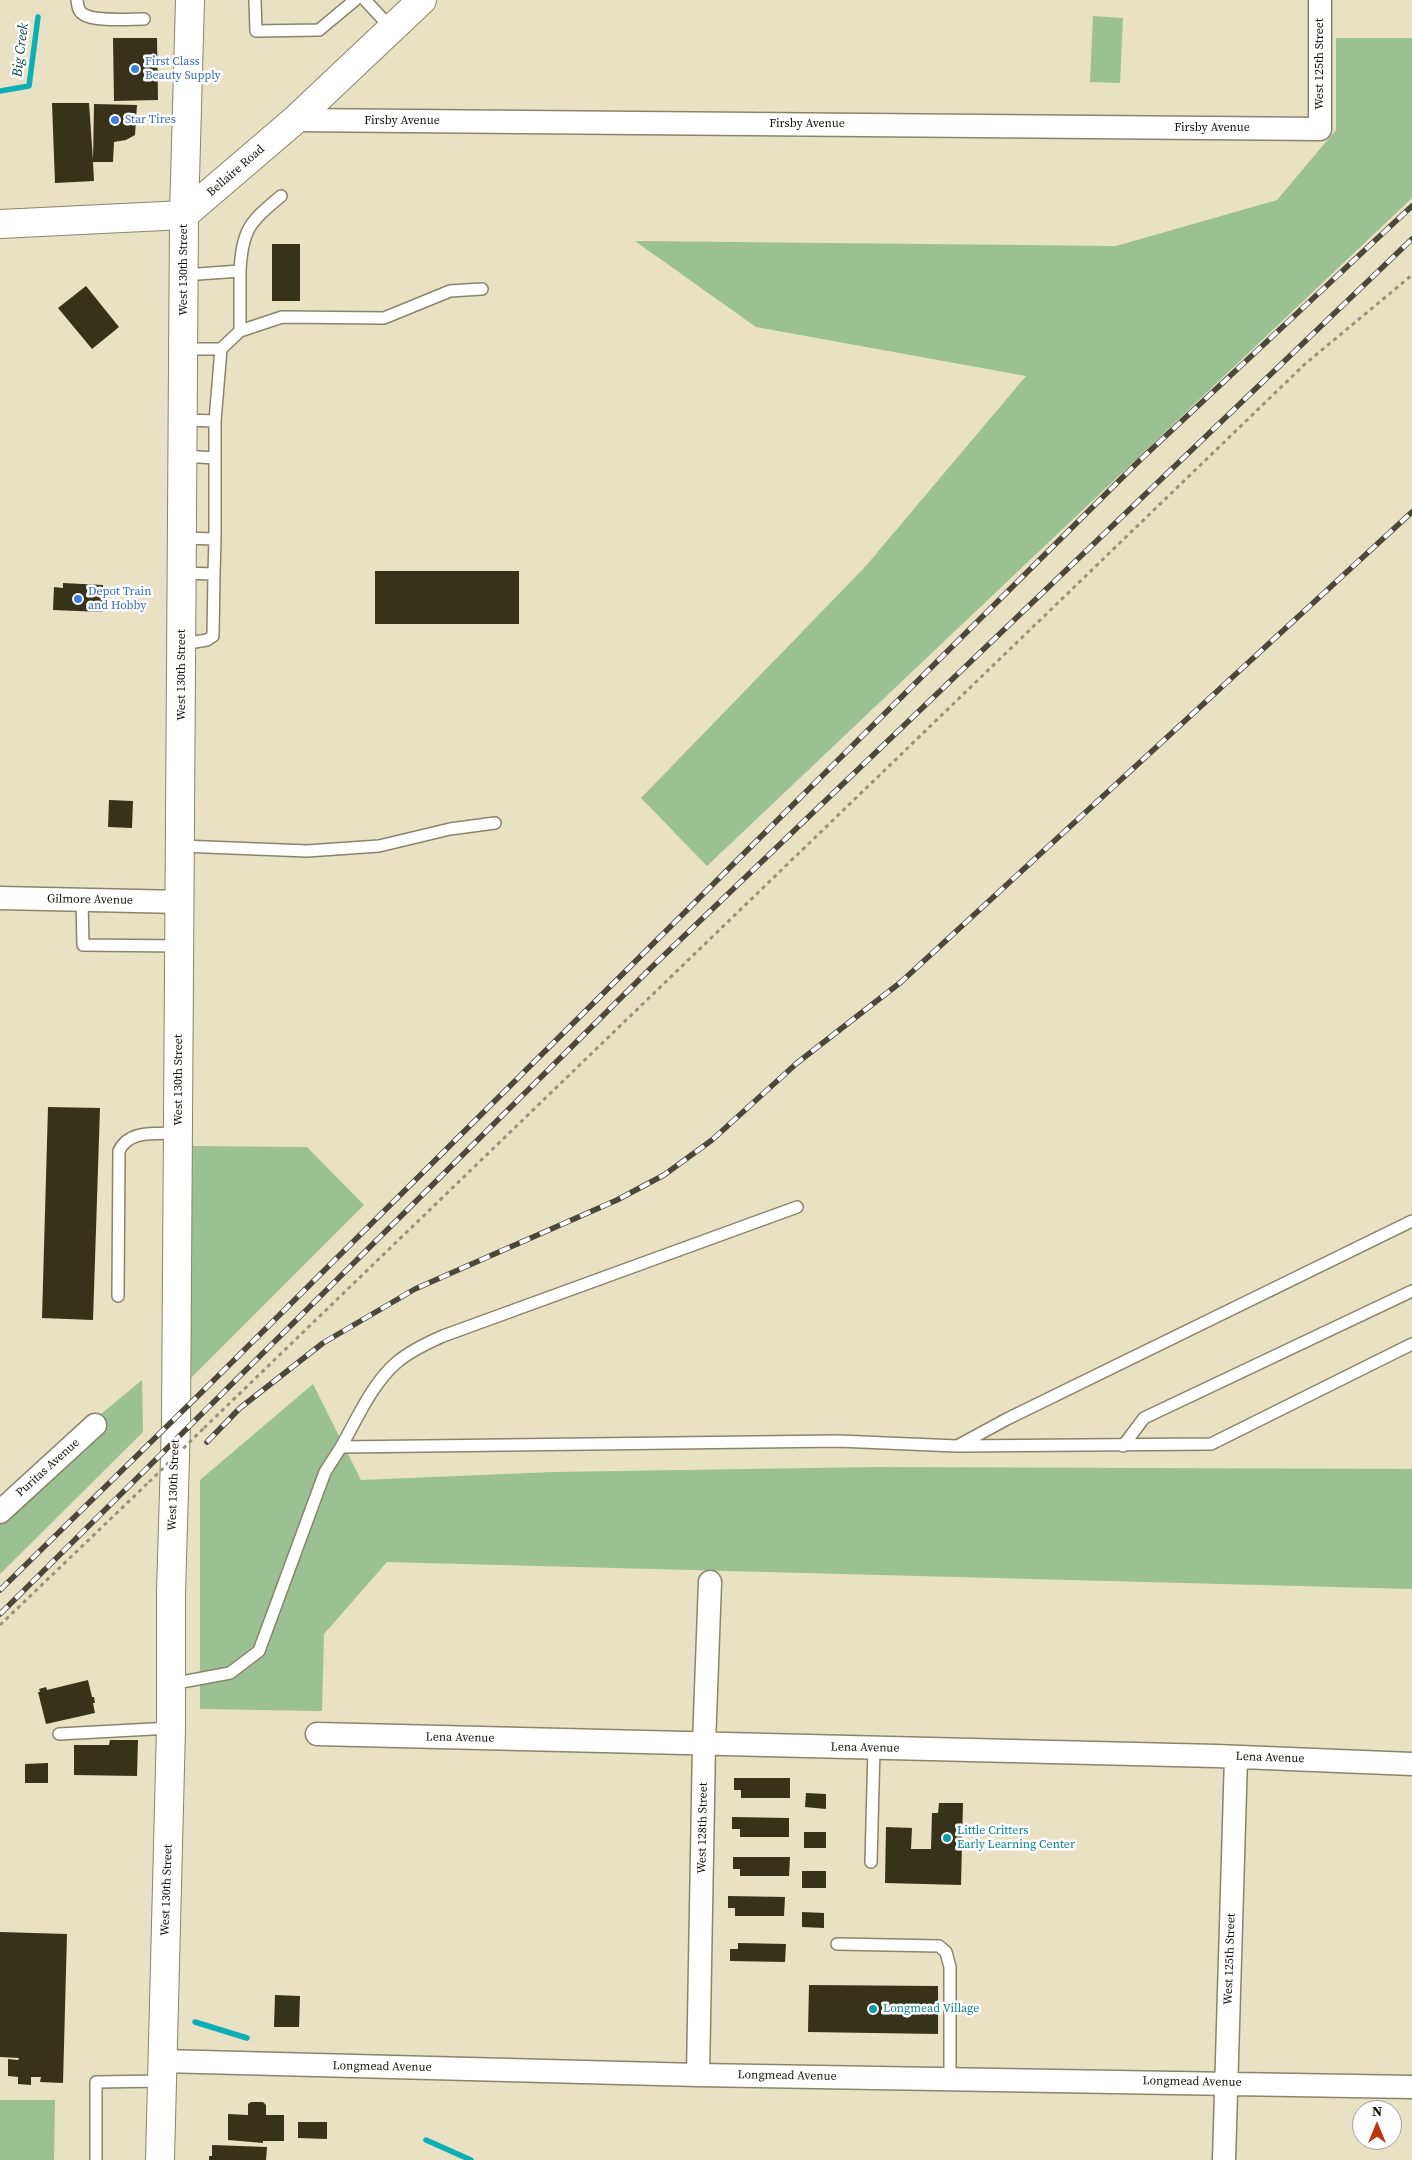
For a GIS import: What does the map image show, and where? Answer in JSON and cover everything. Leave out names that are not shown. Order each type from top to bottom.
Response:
[{"type":"main road","name":"West 130th Street","points":[[160,2160],[172,1728],[181,902],[184,215],[190,0]]},
{"type":"main road","name":"Bellaire Road","points":[[184,215],[295,120],[422,0]]},
{"type":"main road","points":[[0,224],[184,215]]},
{"type":"street","name":"West 125th Street","points":[[1320,0],[1320,129]]},
{"type":"street","name":"Firsby Avenue","points":[[295,120],[1320,129]]},
{"type":"street","name":"Gilmore Avenue","points":[[0,898],[181,902]]},
{"type":"street","name":"Puritas Avenue","points":[[0,1512],[95,1425]]},
{"type":"street","name":"West 128th Street","points":[[698,2075],[704,1744],[710,1582]]},
{"type":"street","name":"Lena Avenue","points":[[317,1734],[1236,1757],[1412,1764]]},
{"type":"street","name":"West 125th Street","points":[[1224,2160],[1236,1757]]},
{"type":"street","name":"Longmead Avenue","points":[[162,2071],[950,2078],[1412,2087]]},
{"type":"lane","points":[[77,0],[78,9],[84,15],[144,19]]},
{"type":"lane","points":[[255,0],[256,31],[319,30],[355,0]]},
{"type":"lane","points":[[365,0],[392,28]]},
{"type":"lane","points":[[240,331],[241,250],[246,233],[256,218],[281,196]]},
{"type":"lane","points":[[184,275],[240,271]]},
{"type":"lane","points":[[182,644],[207,640],[213,636],[215,421],[221,349],[240,331],[282,317],[384,318],[450,291],[482,289]]},
{"type":"lane","points":[[184,349],[221,349]]},
{"type":"lane","points":[[183,420],[215,421]]},
{"type":"lane","points":[[183,456],[215,458]]},
{"type":"lane","points":[[183,538],[215,539]]},
{"type":"lane","points":[[182,573],[214,574]]},
{"type":"lane","points":[[181,846],[308,851],[379,846],[450,829],[495,823]]},
{"type":"lane","points":[[82,900],[83,945],[180,946]]},
{"type":"lane","points":[[118,1296],[119,1151],[123,1143],[138,1135],[178,1133]]},
{"type":"lane","points":[[171,1684],[230,1673],[259,1651],[325,1472],[374,1390],[396,1363],[420,1346],[443,1336],[798,1207]]},
{"type":"lane","points":[[957,1446],[1007,1419],[1412,1221]]},
{"type":"lane","points":[[1124,1446],[1144,1418],[1412,1291]]},
{"type":"lane","points":[[341,1447],[838,1442],[957,1446],[1211,1444],[1412,1344]]},
{"type":"lane","points":[[59,1734],[172,1728]]},
{"type":"lane","points":[[871,1862],[874,1748]]},
{"type":"lane","points":[[837,1944],[939,1946],[946,1952],[950,1967],[950,2078]]},
{"type":"lane","points":[[96,2160],[96,2082],[162,2071]]},
{"type":"path","points":[[0,1625],[1298,371],[1412,275]]},
{"type":"green space","points":[[1093,16],[1123,18],[1120,83],[1090,82]]},
{"type":"green space","points":[[1336,38],[1412,38],[1412,198],[707,866],[641,798],[865,567],[1026,376],[756,327],[635,241],[1116,246],[1277,200],[1336,130]]},
{"type":"green space","points":[[189,1146],[307,1147],[364,1205],[185,1384]]},
{"type":"green space","points":[[142,1380],[143,1432],[0,1574],[0,1498]]},
{"type":"green space","points":[[313,1384],[361,1480],[553,1472],[877,1467],[1412,1469],[1412,1589],[387,1562],[324,1634],[322,1711],[200,1709],[200,1480]]},
{"type":"green space","points":[[0,2100],[55,2100],[54,2160],[0,2160]]},
{"type":"building","name":"First Class Beauty Supply","points":[[113,38],[157,38],[158,100],[114,101]]},
{"type":"building","points":[[52,103],[89,103],[93,160],[94,104],[137,105],[135,135],[126,140],[114,142],[113,162],[93,162],[94,181],[55,183]]},
{"type":"building","points":[[272,244],[300,244],[300,301],[272,301]]},
{"type":"building","points":[[86,286],[119,327],[92,349],[58,308]]},
{"type":"building","points":[[375,571],[519,571],[519,624],[375,624]]},
{"type":"building","name":"Depot Train and Hobby","points":[[63,583],[103,585],[102,612],[53,610],[54,587],[63,588]]},
{"type":"building","points":[[109,800],[133,801],[132,828],[108,827]]},
{"type":"building","points":[[48,1107],[100,1108],[93,1320],[42,1318]]},
{"type":"building","points":[[88,1680],[92,1697],[94,1697],[95,1713],[46,1724],[38,1692],[40,1692],[39,1689],[46,1687],[47,1690]]},
{"type":"building","points":[[110,1740],[138,1740],[137,1776],[74,1775],[74,1745],[109,1745]]},
{"type":"building","points":[[48,1763],[48,1783],[25,1783],[25,1764]]},
{"type":"building","points":[[734,1778],[790,1778],[790,1798],[741,1798],[741,1790],[734,1790]]},
{"type":"building","points":[[806,1793],[826,1794],[826,1809],[805,1807]]},
{"type":"building","name":"Little Critters Early Learning Center","points":[[939,1803],[963,1803],[961,1885],[885,1883],[886,1827],[912,1828],[911,1849],[931,1849],[932,1813],[938,1813]]},
{"type":"building","points":[[732,1817],[789,1818],[789,1837],[740,1837],[740,1829],[732,1829]]},
{"type":"building","points":[[804,1832],[826,1832],[826,1848],[804,1848]]},
{"type":"building","points":[[733,1857],[790,1857],[789,1876],[740,1876],[740,1869],[733,1869]]},
{"type":"building","points":[[802,1871],[826,1871],[826,1888],[802,1888]]},
{"type":"building","points":[[728,1896],[785,1897],[784,1916],[735,1916],[735,1908],[728,1908]]},
{"type":"building","points":[[802,1912],[824,1913],[824,1928],[802,1927]]},
{"type":"building","points":[[0,1932],[67,1934],[63,2083],[40,2082],[41,2077],[31,2077],[31,2085],[18,2084],[18,2077],[8,2076],[8,2059],[18,2060],[19,2058],[0,2057]]},
{"type":"building","points":[[738,1943],[786,1944],[785,1962],[730,1961],[730,1949],[738,1949]]},
{"type":"building","name":"Longmead Village","points":[[809,1985],[938,1986],[938,2034],[808,2032]]},
{"type":"building","points":[[275,1995],[300,1996],[299,2027],[274,2027]]},
{"type":"building","points":[[251,2102],[263,2102],[266,2105],[266,2115],[284,2115],[284,2141],[263,2141],[263,2143],[228,2140],[228,2114],[248,2115],[248,2104]]},
{"type":"building","points":[[298,2122],[327,2122],[327,2139],[298,2138]]},
{"type":"building","points":[[212,2145],[267,2147],[266,2160],[209,2160],[209,2156],[212,2156]]},
{"type":"waterway","name":"Big Creek","points":[[0,91],[29,86],[38,17]]},
{"type":"waterway","name":"Big Creek","points":[[195,2022],[247,2038]]},
{"type":"waterway","points":[[426,2140],[471,2160]]},
{"type":"railway","points":[[0,1590],[209,1385],[1140,460],[1412,206]]},
{"type":"railway","points":[[0,1614],[657,962],[1412,239]]},
{"type":"railway","points":[[207,1442],[240,1408],[323,1343],[415,1289],[617,1200],[664,1175],[712,1140],[797,1063],[901,982],[1412,512]]},
{"type":"place","name":"First Class Beauty Supply","points":[[135,69]]},
{"type":"place","name":"Star Tires","points":[[115,120]]},
{"type":"place","name":"Depot Train and Hobby","points":[[78,599]]},
{"type":"place","name":"Little Critters Early Learning Center","points":[[947,1838]]},
{"type":"place","name":"Longmead Village","points":[[873,2009]]}]
